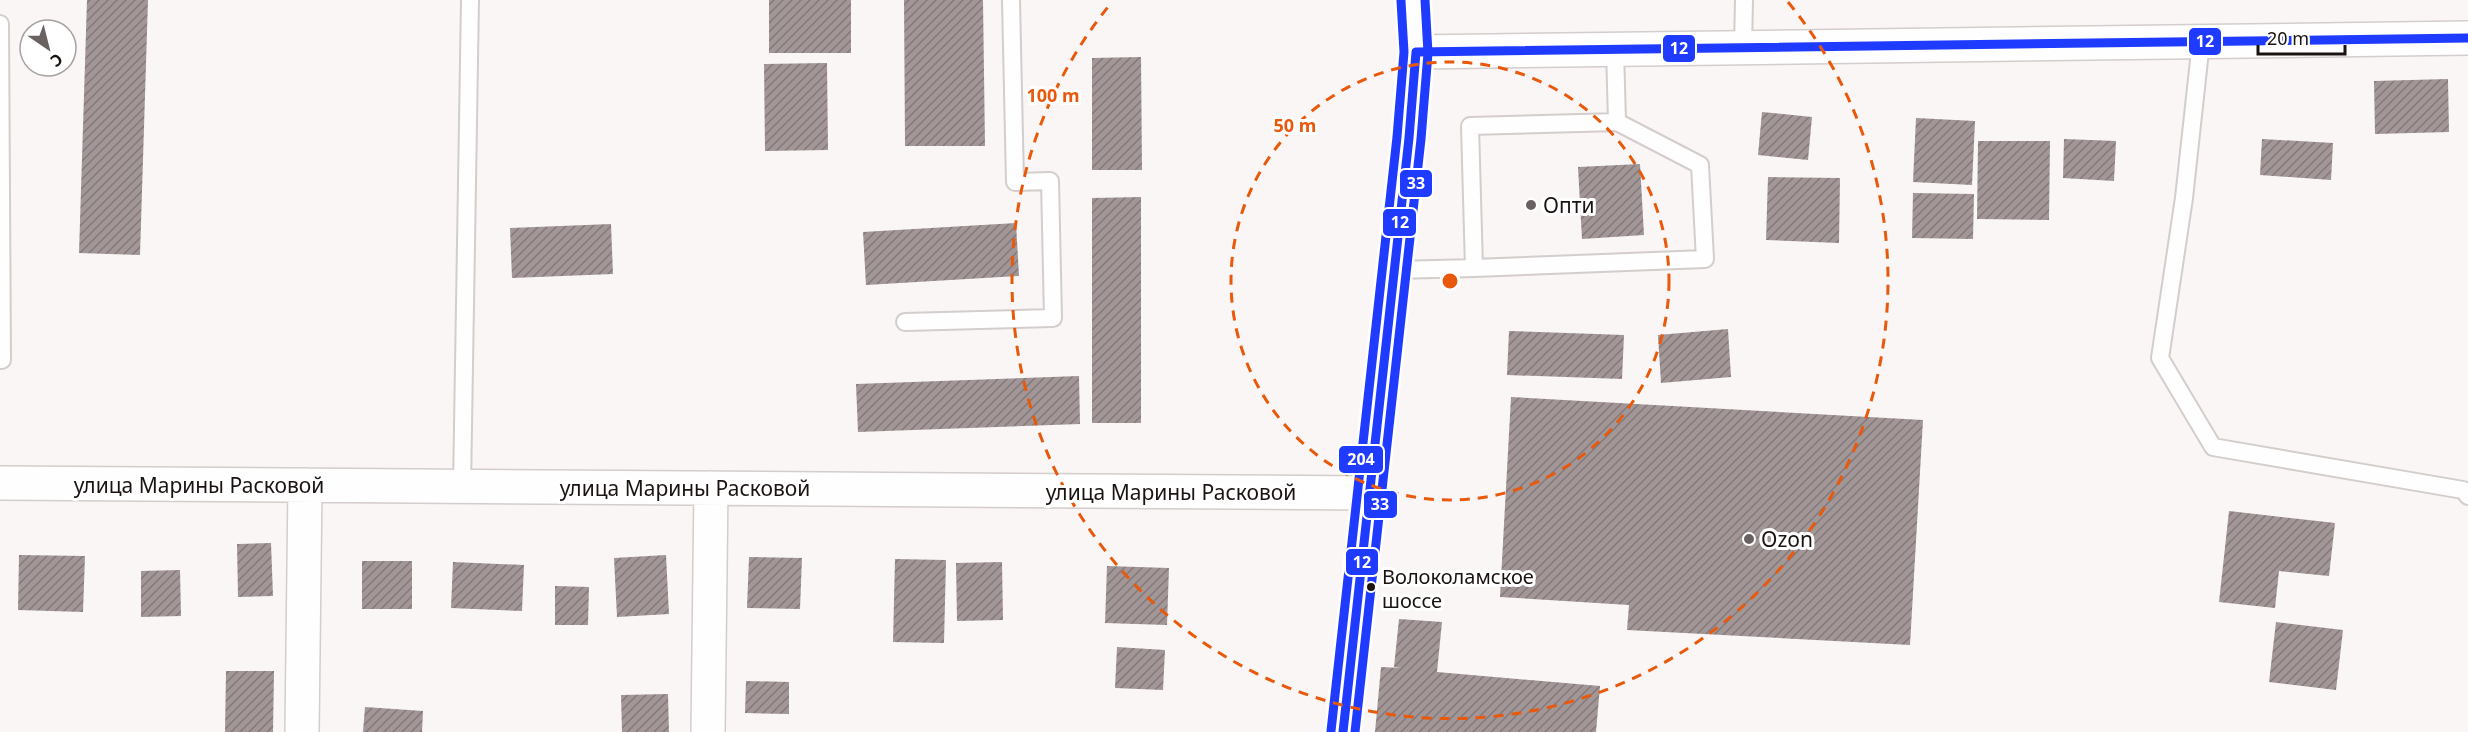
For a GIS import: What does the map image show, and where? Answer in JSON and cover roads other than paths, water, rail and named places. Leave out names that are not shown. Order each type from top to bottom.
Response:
[{"type":"street","points":[[1343,732],[1395,270],[1416,52],[1413,0]]},
{"type":"street","points":[[1416,52],[2468,38]]},
{"type":"street","name":"улица Марины Расковой","points":[[0,483],[1369,493]]},
{"type":"street","points":[[302,732],[305,485]]},
{"type":"street","points":[[708,732],[711,488]]},
{"type":"lane","points":[[462,487],[470,0]]},
{"type":"lane","points":[[905,322],[1053,318],[1050,181],[1015,182],[1011,0]]},
{"type":"lane","points":[[1743,48],[1744,0]]},
{"type":"lane","points":[[0,24],[2,360]]},
{"type":"lane","points":[[2201,42],[2184,198],[2160,358],[2213,447],[2463,490],[2468,496]]},
{"type":"lane","points":[[1615,50],[1617,122]]},
{"type":"lane","points":[[1395,270],[1474,268],[1705,259],[1700,165],[1617,122],[1470,126],[1474,268]]},
{"type":"place","name":"Опти","points":[[1531,205]]},
{"type":"place","name":"Ozon","points":[[1749,539]]},
{"type":"place","name":"Волоколамское шоссе","points":[[1371,587]]}]
